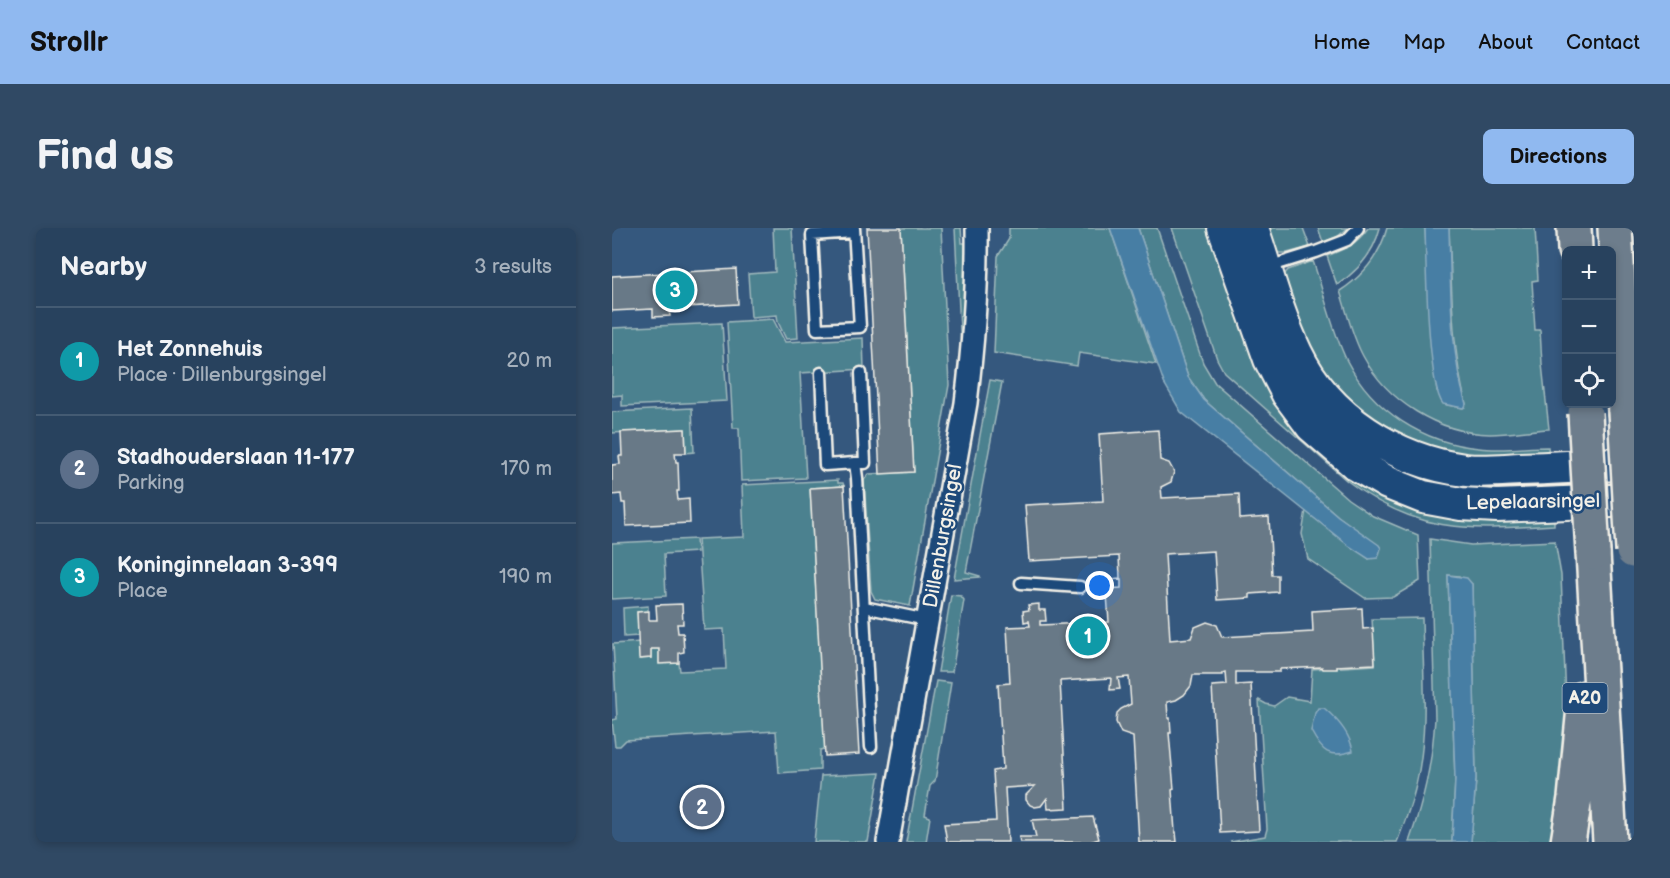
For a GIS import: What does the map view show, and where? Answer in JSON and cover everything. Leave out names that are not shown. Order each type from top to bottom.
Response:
[{"type":"highway","points":[[1574,228],[1575,246]]},
{"type":"highway","points":[[1615,228],[1633,561]]},
{"type":"highway","name":"A20","points":[[1584,408],[1610,842]]},
{"type":"highway","name":"A20","points":[[1568,842],[1575,798],[1595,598]]},
{"type":"street","name":"Dillenburgsingel","points":[[888,842],[968,392],[978,270],[977,228]]},
{"type":"street","name":"Lepelaarsingel","points":[[1224,228],[1270,359],[1288,394],[1312,426],[1356,464],[1388,483],[1424,497],[1461,504],[1497,506],[1634,500]]},
{"type":"street","name":"Lepelaarsingel","points":[[1252,228],[1288,334],[1308,373],[1335,407],[1368,434],[1427,462],[1468,471],[1634,463]]},
{"type":"lane","points":[[1265,268],[1347,240],[1358,228]]},
{"type":"lane","points":[[854,230],[860,327],[817,329],[812,235],[854,230]]},
{"type":"lane","points":[[821,373],[825,465],[865,463],[861,373]]},
{"type":"lane","points":[[855,463],[871,747]]},
{"type":"lane","points":[[1021,583],[1080,587]]},
{"type":"lane","points":[[864,607],[927,620]]},
{"type":"green space","points":[[773,228],[792,228],[798,338],[786,339],[777,315],[751,317],[748,274],[775,272]]},
{"type":"green space","points":[[901,228],[941,228],[949,385],[910,606],[875,599],[871,591],[864,480],[869,474],[914,472]]},
{"type":"green space","points":[[955,228],[961,228],[962,243],[967,243],[968,295],[963,350],[961,350]]},
{"type":"green space","points":[[1009,228],[1110,228],[1156,364],[1079,353],[1077,366],[994,353],[998,256],[1009,239]]},
{"type":"green space","points":[[1138,228],[1157,228],[1203,363],[1215,383],[1348,499],[1373,516],[1418,535],[1420,581],[1393,597],[1365,598],[1308,559],[1302,534],[1306,510],[1369,559],[1381,548],[1338,516],[1204,400],[1188,377]]},
{"type":"green space","points":[[1172,228],[1213,228],[1343,466],[1554,513],[1554,525],[1496,528],[1445,525],[1421,520],[1372,498],[1346,480],[1224,372],[1217,359]]},
{"type":"green space","points":[[1269,228],[1303,228],[1310,247],[1278,253]]},
{"type":"green space","points":[[1318,228],[1348,228],[1337,237],[1323,242]]},
{"type":"green space","points":[[1368,228],[1380,228],[1374,245],[1352,274],[1337,285],[1327,256],[1350,245]]},
{"type":"green space","points":[[1387,228],[1425,228],[1431,339],[1437,391],[1447,405],[1463,408],[1466,404],[1457,360],[1449,228],[1535,228],[1538,280],[1532,281],[1535,330],[1540,330],[1549,429],[1490,434],[1452,428],[1416,412],[1386,387],[1373,372],[1356,340],[1340,291],[1356,279],[1375,256]]},
{"type":"green space","points":[[1313,261],[1347,361],[1358,379],[1385,409],[1419,431],[1458,445],[1488,449],[1548,447],[1549,457],[1464,460],[1384,432],[1315,367],[1283,276],[1288,270]]},
{"type":"green space","points":[[773,319],[785,342],[863,338],[864,369],[800,373],[806,478],[741,481],[739,428],[733,428],[727,322]]},
{"type":"green space","points":[[722,323],[727,401],[622,406],[622,395],[612,396],[612,328]]},
{"type":"green space","points":[[990,380],[1002,382],[966,572],[980,577],[954,579]]},
{"type":"green space","points":[[692,408],[694,452],[686,453],[685,429],[612,433],[612,412]]},
{"type":"green space","points":[[838,480],[838,483],[843,483],[844,486],[810,488],[825,749],[820,750],[820,770],[779,773],[776,731],[626,740],[620,746],[615,746],[612,720],[617,719],[613,644],[640,642],[640,659],[651,658],[651,649],[659,649],[659,663],[679,663],[680,671],[726,669],[724,629],[704,630],[698,539],[744,537],[742,485]]},
{"type":"green space","points":[[696,539],[697,552],[664,554],[666,596],[612,599],[612,543]]},
{"type":"green space","points":[[1430,539],[1471,545],[1555,541],[1561,575],[1566,701],[1565,757],[1553,842],[1471,842],[1476,779],[1472,584],[1459,576],[1448,575],[1455,779],[1452,842],[1409,842],[1426,782],[1435,719]]},
{"type":"green space","points":[[951,595],[961,596],[964,600],[952,672],[938,672]]},
{"type":"green space","points":[[648,606],[648,611],[637,612],[639,636],[624,637],[623,608]]},
{"type":"green space","points":[[1422,618],[1423,744],[1414,792],[1397,842],[1230,842],[1265,836],[1267,829],[1259,700],[1274,706],[1287,697],[1310,701],[1312,669],[1375,665],[1372,619]]},
{"type":"green space","points":[[936,681],[951,683],[935,781],[930,786],[925,815],[930,817],[926,842],[906,842]]},
{"type":"green space","points":[[880,773],[868,842],[814,842],[821,776]]},
{"type":"water","points":[[1110,228],[1138,228],[1188,377],[1204,400],[1338,516],[1379,545],[1381,548],[1378,558],[1369,559],[1349,546],[1181,412],[1164,383]]},
{"type":"water","points":[[1425,228],[1449,228],[1452,317],[1456,361],[1466,404],[1463,408],[1443,404],[1438,392],[1428,320]]},
{"type":"water","points":[[1448,575],[1467,578],[1472,584],[1476,779],[1471,842],[1452,842],[1455,779]]},
{"type":"water","points":[[1318,708],[1324,708],[1338,722],[1346,732],[1353,751],[1332,754],[1323,749],[1311,731]]},
{"type":"building","points":[[867,228],[901,228],[914,472],[880,474]]},
{"type":"building","points":[[736,269],[738,304],[669,308],[670,316],[653,317],[653,309],[612,311],[612,276]]},
{"type":"building","points":[[685,429],[686,453],[675,453],[676,462],[678,462],[679,491],[677,491],[678,500],[689,499],[690,523],[626,526],[625,503],[622,503],[621,494],[612,495],[612,465],[620,464],[619,456],[622,456],[621,432]]},
{"type":"building","points":[[1158,430],[1160,460],[1169,463],[1174,472],[1171,482],[1161,487],[1162,498],[1239,494],[1240,519],[1269,517],[1272,575],[1278,575],[1278,592],[1250,594],[1250,598],[1217,600],[1214,551],[1165,554],[1170,640],[1191,638],[1195,627],[1207,622],[1217,625],[1222,637],[1313,632],[1312,611],[1362,608],[1363,629],[1373,628],[1375,664],[1337,666],[1337,669],[1323,669],[1322,667],[1280,669],[1280,672],[1236,672],[1236,685],[1251,684],[1259,831],[1220,833],[1212,686],[1227,685],[1226,672],[1223,675],[1193,675],[1191,686],[1184,695],[1167,702],[1168,718],[1170,718],[1171,733],[1169,733],[1174,789],[1172,790],[1177,842],[1139,842],[1133,737],[1121,733],[1116,722],[1117,713],[1131,704],[1129,677],[1118,678],[1120,689],[1110,690],[1111,678],[1060,681],[1067,808],[1048,809],[1047,798],[1041,806],[1030,805],[1026,800],[1026,795],[1035,786],[1005,788],[1008,842],[947,842],[944,824],[996,821],[993,771],[1003,769],[998,684],[1010,683],[1007,627],[1030,626],[1029,621],[1024,622],[1023,611],[1029,610],[1028,605],[1039,604],[1039,610],[1045,610],[1046,621],[1040,621],[1040,625],[1109,622],[1107,594],[1104,589],[1121,588],[1121,579],[1104,580],[1120,578],[1119,556],[1029,561],[1025,505],[1103,501],[1099,434]]},
{"type":"building","points":[[844,486],[859,754],[825,756],[810,488]]},
{"type":"building","points":[[682,604],[683,624],[677,624],[678,633],[683,633],[684,652],[679,653],[679,663],[659,664],[659,649],[651,649],[651,658],[639,659],[637,612],[649,611],[649,620],[657,620],[656,605]]},
{"type":"building","points":[[1093,817],[1099,839],[1090,842],[1020,842],[1019,837],[1036,837],[1032,820]]},
{"type":"place","name":"Koninginnelaan 3-399","points":[[675,290]]},
{"type":"place","name":"Het Zonnehuis","points":[[1088,636]]},
{"type":"place","name":"Stadhouderslaan 11-177","points":[[702,807]]}]
